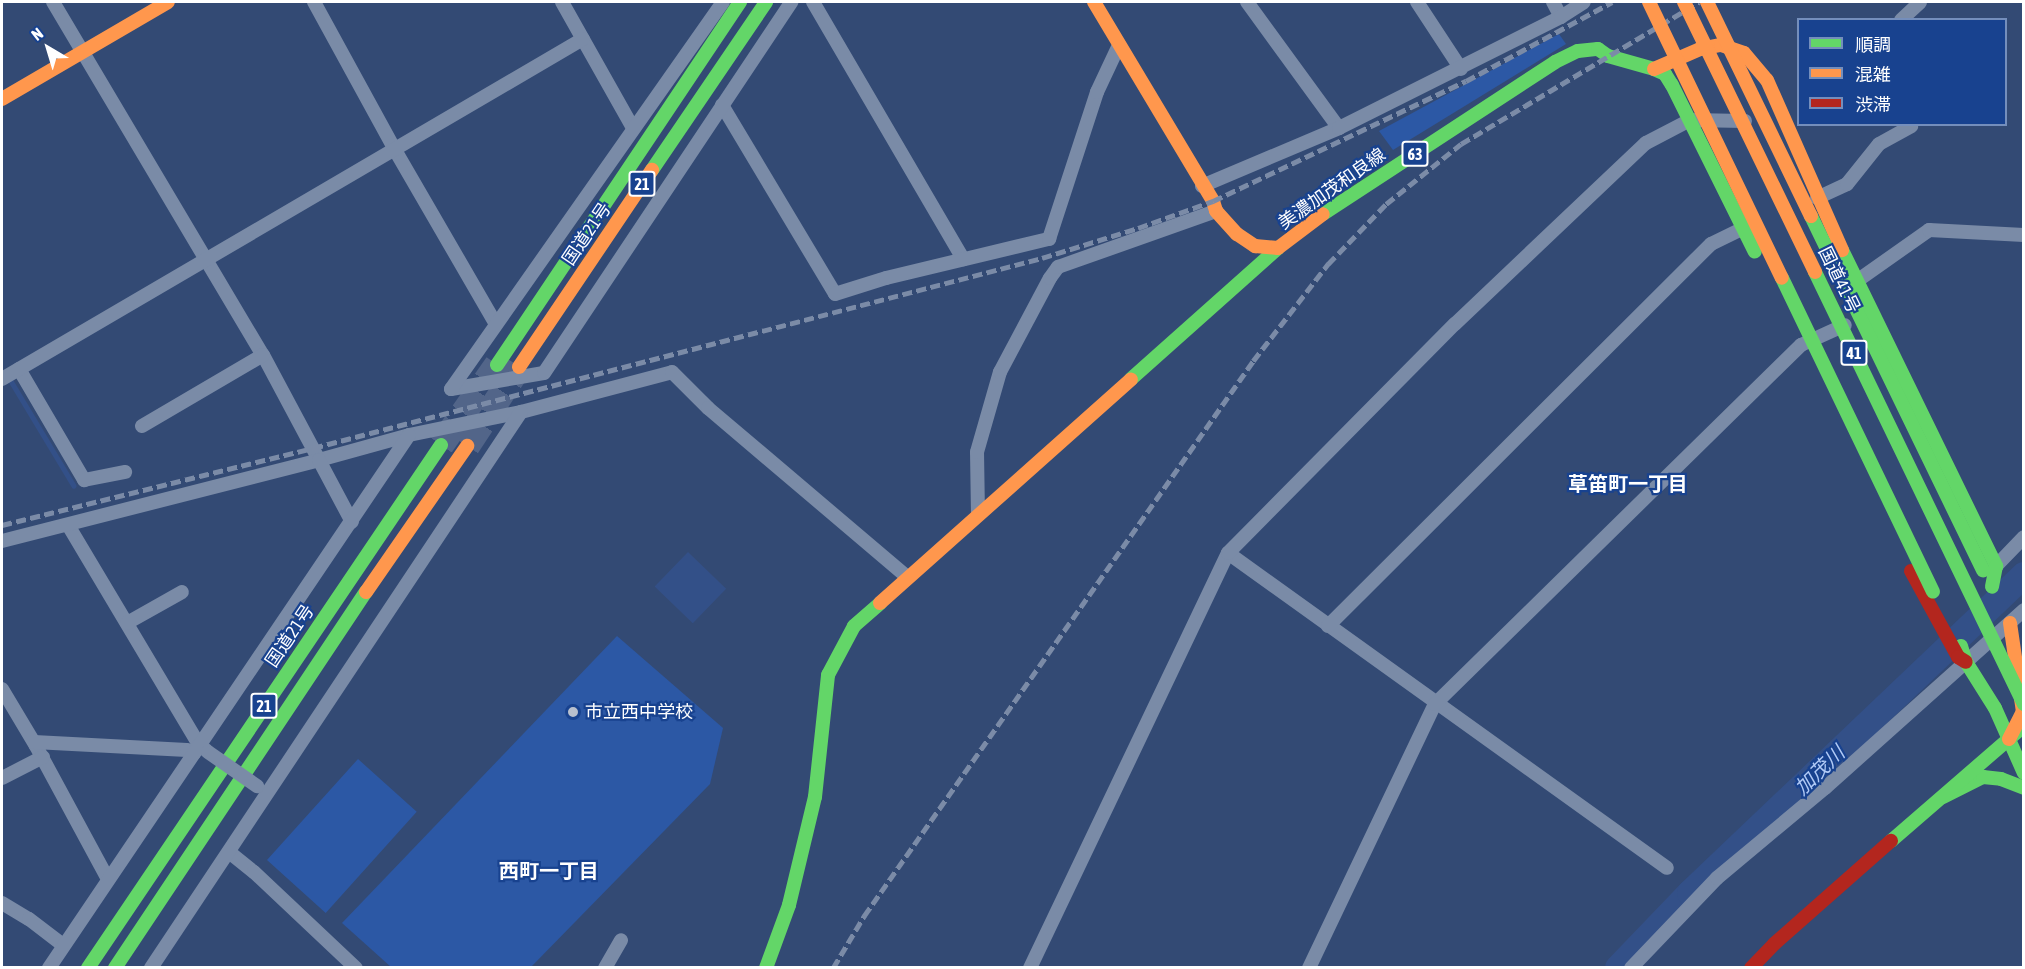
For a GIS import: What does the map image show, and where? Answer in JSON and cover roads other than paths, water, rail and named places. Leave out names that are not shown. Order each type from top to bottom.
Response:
[{"type":"main road","points":[[2,99],[168,2]]},
{"type":"main road","name":"国道21号","points":[[497,365],[740,2]]},
{"type":"main road","name":"国道21号","points":[[519,367],[765,2]]},
{"type":"main road","name":"美濃加茂和良線","points":[[1094,2],[1202,186],[1214,201],[1216,211],[1237,234],[1255,246],[1278,248],[1330,209],[1570,54],[1598,49],[1608,56],[1654,69]]},
{"type":"main road","points":[[1649,2],[1934,592],[1944,625]]},
{"type":"main road","name":"国道41号","points":[[1684,2],[2024,704]]},
{"type":"main road","name":"国道41号","points":[[1692,2],[2024,685]]},
{"type":"main road","points":[[1707,2],[1989,568]]},
{"type":"main road","points":[[1654,69],[1700,49],[1721,45],[1744,53],[1767,80],[1792,120],[1819,203],[1871,312],[1905,375],[1989,568],[1997,597],[2024,650]]},
{"type":"main road","points":[[1654,69],[1665,74],[1690,120],[1785,314],[1944,625],[1995,708],[2024,773]]},
{"type":"main road","points":[[766,968],[789,905],[815,797],[828,675],[854,626],[1278,248]]},
{"type":"main road","name":"国道21号","points":[[114,968],[466,446]]},
{"type":"main road","name":"国道21号","points":[[88,968],[437,451],[389,504],[151,849]]},
{"type":"main road","points":[[132,968],[343,648],[430,497]]},
{"type":"main road","points":[[2010,623],[2024,632]]},
{"type":"main road","points":[[2009,739],[2022,712],[2010,623]]},
{"type":"main road","points":[[1752,967],[1774,944],[2024,726]]},
{"type":"main road","points":[[1943,796],[1983,777],[2001,779],[2024,788]]},
{"type":"street","points":[[53,2],[263,355],[352,522]]},
{"type":"street","points":[[314,2],[395,150],[496,324]]},
{"type":"street","points":[[562,2],[633,128]]},
{"type":"street","points":[[723,2],[451,389],[544,373],[791,2]]},
{"type":"street","points":[[813,2],[963,259]]},
{"type":"street","points":[[1247,2],[1339,129]]},
{"type":"street","points":[[1418,2],[1461,69]]},
{"type":"street","points":[[1553,2],[1561,17]]},
{"type":"street","points":[[1202,186],[1339,129],[1461,69],[1561,17],[1584,2]]},
{"type":"street","points":[[1903,18],[1920,2]]},
{"type":"street","points":[[2,379],[583,39]]},
{"type":"street","points":[[722,105],[832,293],[1048,239],[1097,92],[1119,45]]},
{"type":"street","points":[[1030,968],[1228,553],[1455,324],[1653,138],[1690,120],[1792,120]]},
{"type":"street","points":[[1328,626],[1711,244],[1776,229],[1847,184],[1879,144],[1911,126]]},
{"type":"street","points":[[978,515],[977,452],[1000,372],[1058,267],[1216,211]]},
{"type":"street","points":[[1785,314],[1857,282],[1929,230],[2024,235]]},
{"type":"street","points":[[1309,968],[1435,704],[1801,345],[1871,312]]},
{"type":"street","points":[[142,426],[263,355]]},
{"type":"street","points":[[19,369],[84,480],[125,472]]},
{"type":"street","points":[[2,541],[409,435],[521,411],[672,372],[708,408],[907,577]]},
{"type":"street","points":[[151,968],[229,852],[262,790],[521,411]]},
{"type":"street","points":[[49,968],[108,879],[200,750],[409,435]]},
{"type":"street","points":[[68,525],[200,750],[262,790]]},
{"type":"street","points":[[1989,568],[2024,537]]},
{"type":"street","points":[[1228,553],[1435,704],[1667,868]]},
{"type":"street","points":[[127,623],[182,592]]},
{"type":"street","points":[[1630,968],[1717,878],[1825,788],[1963,658],[2024,610]]},
{"type":"street","points":[[2,689],[43,757],[108,879]]},
{"type":"street","points":[[34,742],[200,750]]},
{"type":"street","points":[[2,778],[43,757]]},
{"type":"street","points":[[229,852],[254,872],[353,967]]},
{"type":"street","points":[[2,903],[29,919],[63,945]]},
{"type":"street","points":[[605,968],[621,940]]},
{"type":"waterway","points":[[11,381],[74,486]]},
{"type":"waterway","name":"加茂川","points":[[1618,968],[1690,893],[2024,575]]},
{"type":"tunnel","points":[[441,445],[497,365]]},
{"type":"tunnel","points":[[467,446],[519,367]]},
{"type":"railway","points":[[2,525],[313,448],[1042,258],[1138,228],[1213,201],[1466,81],[1612,2]]},
{"type":"railway","points":[[833,968],[864,916],[1253,361],[1328,264],[1386,204],[1461,144],[1699,2]]},
{"type":"place","name":"市立西中学校","points":[[573,712]]},
{"type":"district","name":"草笛町一丁目","points":[[1628,483]]},
{"type":"district","name":"西町一丁目","points":[[549,870]]}]
